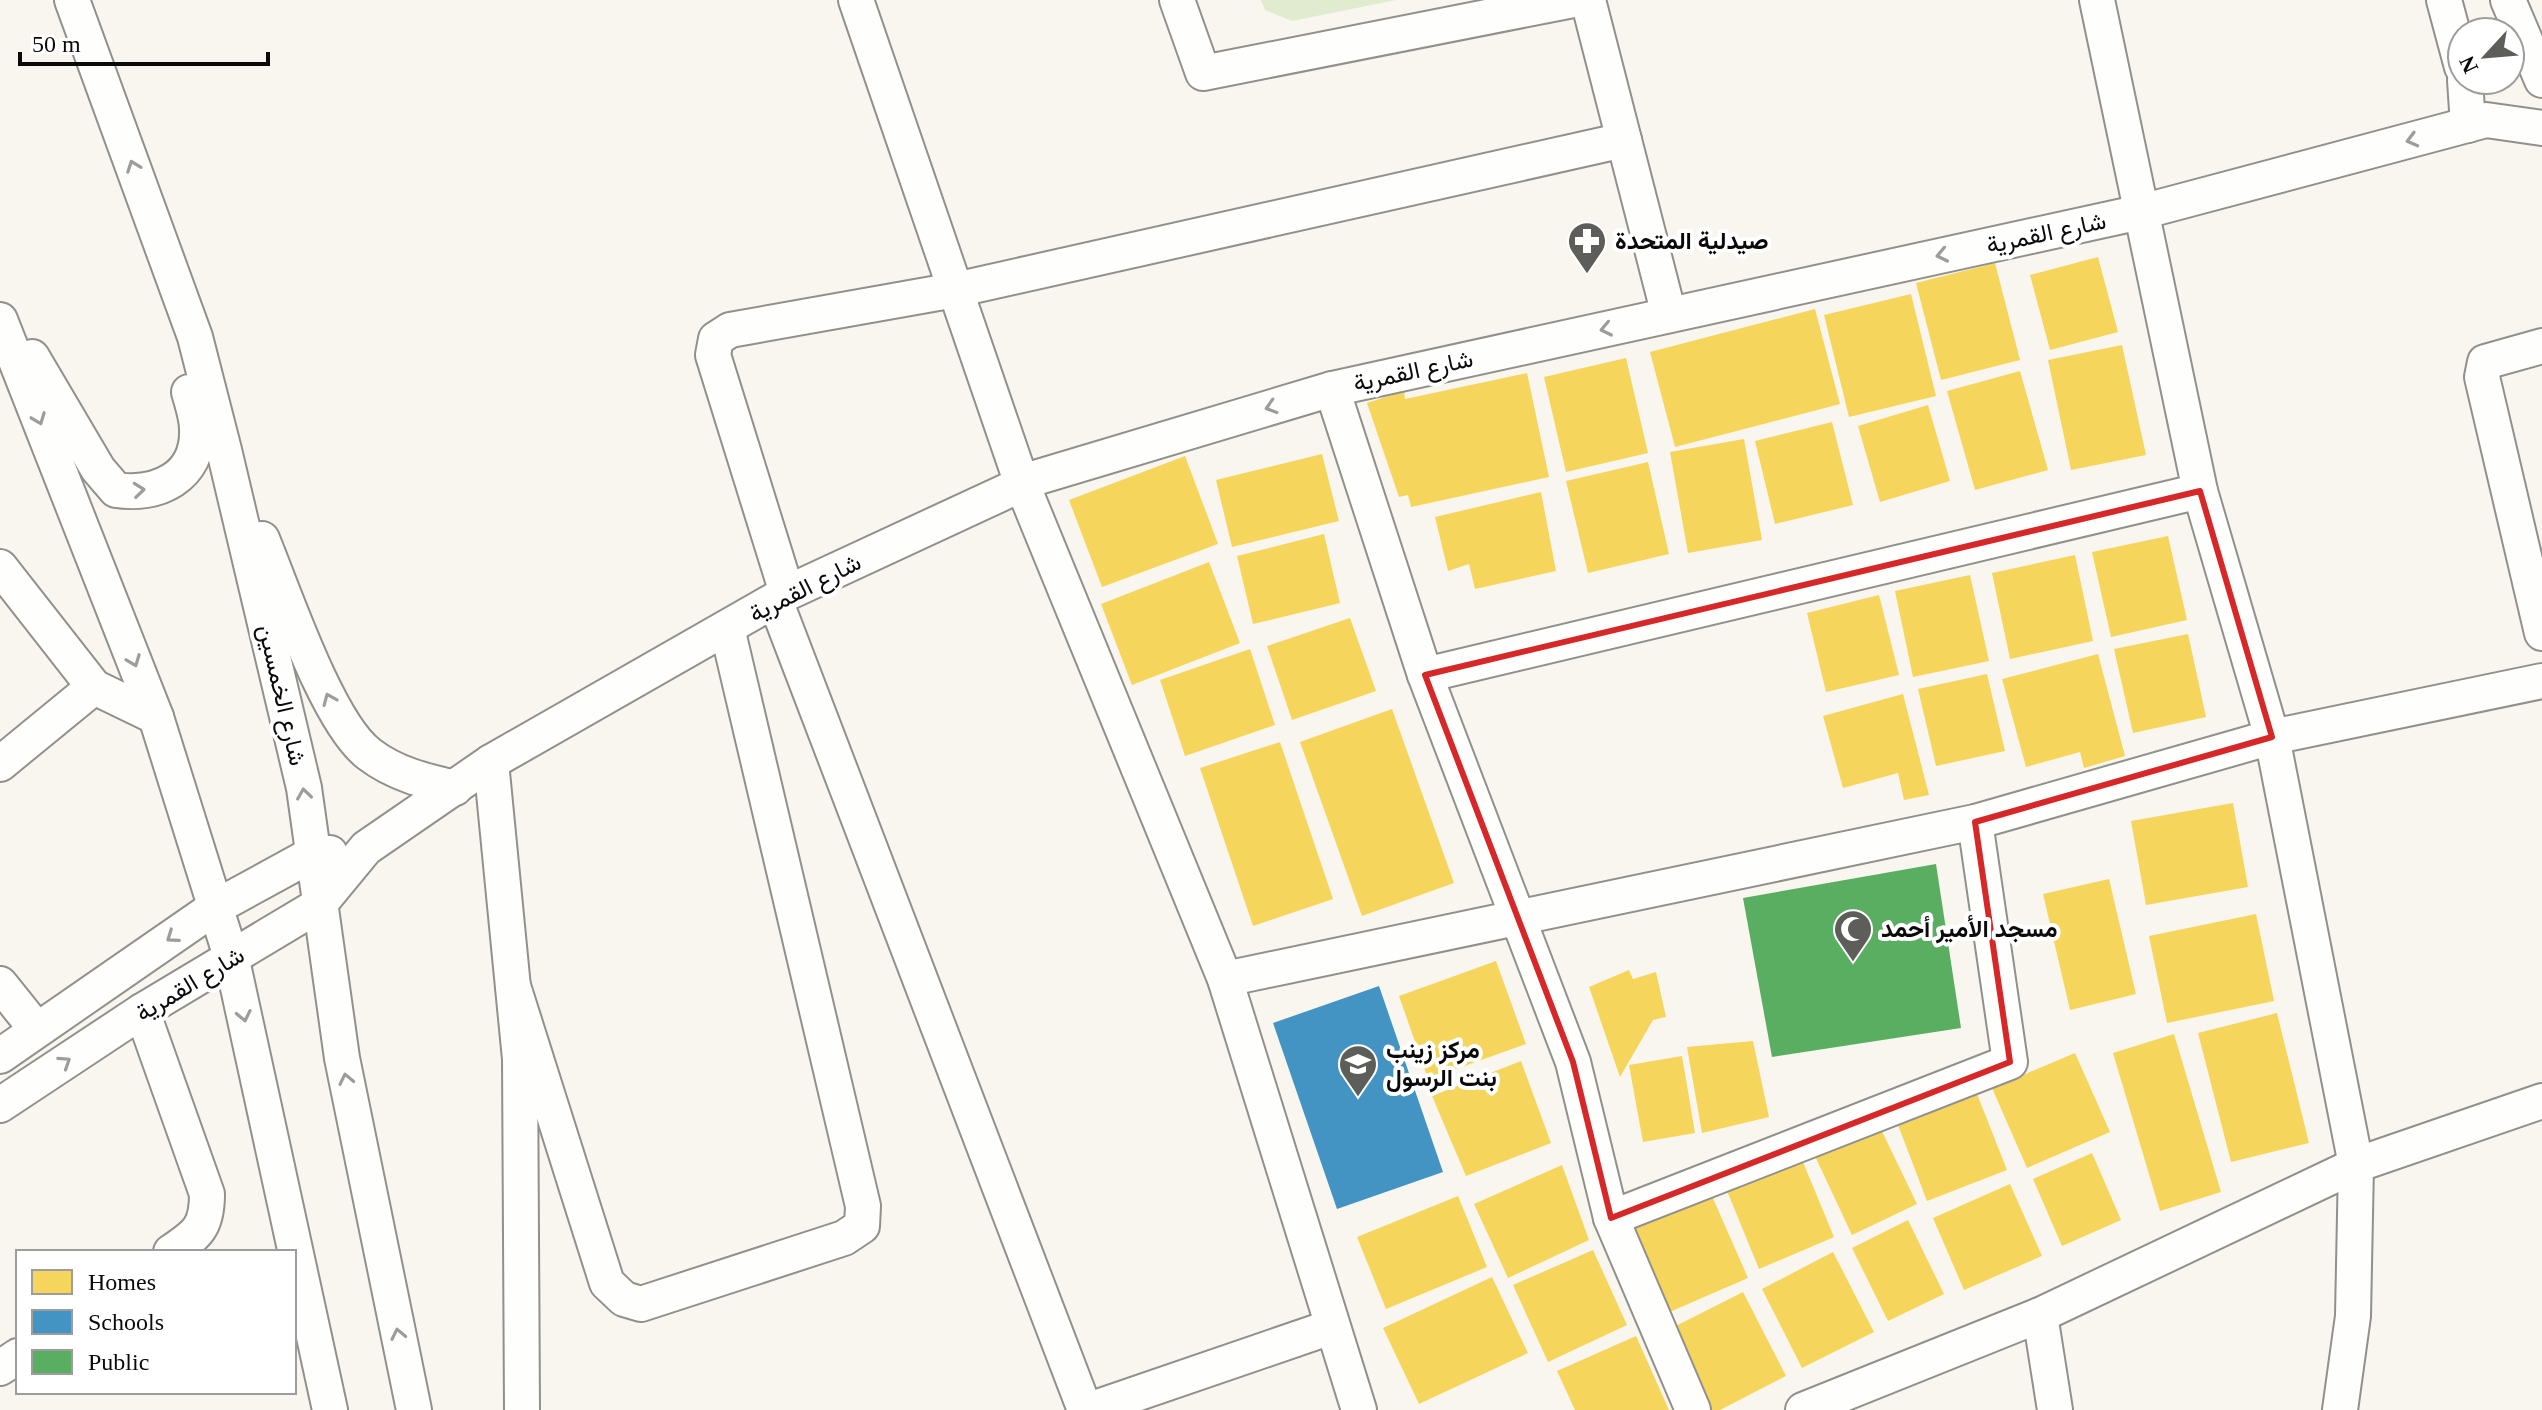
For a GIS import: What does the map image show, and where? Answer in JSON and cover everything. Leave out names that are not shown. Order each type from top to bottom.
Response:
[{"type":"street","name":"شارع الخمسين","points":[[72,0],[195,337],[224,450],[304,788],[311,855],[342,1058],[414,1410]]},
{"type":"street","points":[[856,0],[1022,484],[1225,979],[1359,1410]]},
{"type":"street","points":[[1177,0],[1203,73],[1573,0]]},
{"type":"street","points":[[1588,0],[1669,315]]},
{"type":"street","points":[[2097,0],[2200,491],[2272,737],[2356,1165],[2353,1316],[2340,1410]]},
{"type":"street","points":[[2508,0],[2532,32],[2542,80]]},
{"type":"street","points":[[2466,96],[2468,125]]},
{"type":"street","name":"شارع القمرية","points":[[0,1105],[142,1011],[232,960],[319,905],[366,848],[491,762],[781,597],[1022,484],[1332,389],[2141,212],[2486,120],[2542,128]]},
{"type":"street","points":[[1331,1327],[1087,1410],[781,597],[713,355],[716,339],[730,330],[955,290],[1624,140]]},
{"type":"street","points":[[0,301],[98,469],[116,490],[140,493],[167,484],[184,472],[198,429],[150,214]]},
{"type":"street","points":[[0,320],[156,717],[232,960],[295,1250]]},
{"type":"street","points":[[2542,346],[2496,356],[2485,362],[2482,377],[2542,633]]},
{"type":"street","points":[[1332,389],[1425,675],[1573,1062],[1611,1218],[1693,1410]]},
{"type":"street","points":[[224,450],[335,712],[368,753],[407,776],[455,788]]},
{"type":"street","points":[[1425,675],[2200,491]]},
{"type":"street","points":[[0,567],[94,687],[156,717]]},
{"type":"street","points":[[513,986],[607,1283],[624,1299],[641,1304],[844,1238],[862,1226],[860,1191],[727,628]]},
{"type":"street","points":[[1225,979],[1975,822],[2272,737],[2542,681]]},
{"type":"street","points":[[0,764],[94,687]]},
{"type":"street","points":[[491,762],[520,1059],[522,1410]]},
{"type":"street","points":[[1611,1218],[2010,1062],[1975,822]]},
{"type":"street","name":"شارع القمرية","points":[[311,855],[366,848]]},
{"type":"street","points":[[0,1056],[214,908],[311,855]]},
{"type":"street","points":[[0,984],[37,1030]]},
{"type":"street","points":[[142,1011],[207,1194],[207,1219],[191,1239],[174,1250]]},
{"type":"street","points":[[1816,1408],[2040,1315],[2356,1165],[2542,1101]]},
{"type":"street","points":[[296,1254],[330,1410]]},
{"type":"street","points":[[2040,1315],[2055,1410]]},
{"type":"highlighted area","points":[[2200,491],[2272,737],[1975,822],[2010,1062],[1611,1218],[1573,1062],[1425,675]]},
{"type":"green space","points":[[1261,0],[1396,0],[1292,21],[1265,10]]},
{"type":"building: Homes","points":[[2098,257],[2118,332],[2050,350],[2030,275]]},
{"type":"building: Homes","points":[[1995,263],[2020,360],[1941,380],[1916,283]]},
{"type":"building: Homes","points":[[1911,294],[1936,396],[1849,417],[1824,315]]},
{"type":"building: Homes","points":[[1815,309],[1840,404],[1675,447],[1650,352]]},
{"type":"building: Homes","points":[[2122,345],[2146,455],[2071,470],[2048,360]]},
{"type":"building: Homes","points":[[1626,358],[1648,453],[1566,472],[1544,377]]},
{"type":"building: Homes","points":[[2020,371],[2048,470],[1975,490],[1947,391]]},
{"type":"building: Homes","points":[[1527,373],[1549,477],[1411,507],[1408,495],[1399,497],[1367,403],[1404,391],[1405,399]]},
{"type":"building: Homes","points":[[1928,405],[1950,481],[1880,502],[1858,426]]},
{"type":"building: Homes","points":[[1832,422],[1853,505],[1775,524],[1755,441]]},
{"type":"building: Homes","points":[[1744,439],[1762,540],[1688,553],[1670,452]]},
{"type":"building: Homes","points":[[1322,454],[1339,521],[1232,547],[1216,480]]},
{"type":"building: Homes","points":[[1185,456],[1218,544],[1102,587],[1069,500]]},
{"type":"building: Homes","points":[[1648,462],[1669,554],[1588,573],[1566,481]]},
{"type":"building: Homes","points":[[1541,492],[1556,571],[1475,589],[1469,564],[1448,571],[1435,517]]},
{"type":"building: Homes","points":[[1324,534],[1340,603],[1253,624],[1237,556]]},
{"type":"building: Homes","points":[[2168,536],[2187,620],[2111,637],[2092,552]]},
{"type":"building: Homes","points":[[2075,555],[2093,641],[2010,659],[1992,573]]},
{"type":"building: Homes","points":[[1209,562],[1240,643],[1132,685],[1101,604]]},
{"type":"building: Homes","points":[[1970,575],[1989,661],[1913,677],[1895,591]]},
{"type":"building: Homes","points":[[1879,595],[1899,675],[1826,692],[1807,613]]},
{"type":"building: Homes","points":[[1350,618],[1376,691],[1292,720],[1267,646]]},
{"type":"building: Homes","points":[[2188,634],[2206,717],[2133,733],[2114,649]]},
{"type":"building: Homes","points":[[1250,649],[1275,725],[1185,756],[1160,680]]},
{"type":"building: Homes","points":[[2098,654],[2125,756],[2084,768],[2080,752],[2026,767],[2002,679]]},
{"type":"building: Homes","points":[[1987,674],[2005,751],[1936,766],[1918,689]]},
{"type":"building: Homes","points":[[1903,694],[1929,795],[1904,800],[1898,773],[1843,788],[1823,716]]},
{"type":"building: Homes","points":[[1392,709],[1454,883],[1362,916],[1300,742]]},
{"type":"building: Homes","points":[[1280,742],[1333,899],[1253,926],[1200,768]]},
{"type":"building: Homes","points":[[2233,803],[2248,887],[2146,905],[2131,821]]},
{"type":"building: Homes","points":[[2109,879],[2136,994],[2070,1010],[2043,894]]},
{"type":"building: Homes","points":[[2256,914],[2274,1001],[2167,1023],[2149,936]]},
{"type":"building: Homes","points":[[1496,961],[1526,1044],[1428,1079],[1399,996]]},
{"type":"building: Homes","points":[[1629,970],[1633,979],[1656,972],[1666,1017],[1653,1020],[1620,1077],[1589,987]]},
{"type":"building: Homes","points":[[2277,1013],[2309,1143],[2231,1162],[2198,1033]]},
{"type":"building: Homes","points":[[2174,1034],[2221,1192],[2160,1211],[2113,1053]]},
{"type":"building: Homes","points":[[1753,1041],[1769,1117],[1702,1133],[1687,1047]]},
{"type":"building: Homes","points":[[2075,1053],[2110,1132],[2027,1168],[1992,1088]]},
{"type":"building: Homes","points":[[1682,1056],[1695,1133],[1643,1142],[1629,1065]]},
{"type":"building: Homes","points":[[1521,1061],[1551,1143],[1466,1176],[1432,1096]]},
{"type":"building: Homes","points":[[1977,1094],[2007,1170],[1927,1201],[1898,1125]]},
{"type":"building: Homes","points":[[1878,1123],[1917,1204],[1852,1235],[1814,1154]]},
{"type":"building: Homes","points":[[2092,1153],[2121,1220],[2062,1246],[2033,1179]]},
{"type":"building: Homes","points":[[1800,1155],[1834,1237],[1759,1269],[1725,1186]]},
{"type":"building: Homes","points":[[1562,1165],[1589,1240],[1508,1278],[1474,1204]]},
{"type":"building: Homes","points":[[2010,1184],[2042,1256],[1964,1290],[1933,1218]]},
{"type":"building: Homes","points":[[1708,1187],[1748,1278],[1665,1314],[1625,1224]]},
{"type":"building: Homes","points":[[1458,1196],[1487,1267],[1386,1309],[1357,1237]]},
{"type":"building: Homes","points":[[1908,1220],[1944,1294],[1888,1321],[1852,1248]]},
{"type":"building: Homes","points":[[1593,1250],[1627,1325],[1548,1362],[1513,1285]]},
{"type":"building: Homes","points":[[1833,1252],[1874,1332],[1802,1368],[1762,1289]]},
{"type":"building: Homes","points":[[1492,1277],[1528,1353],[1419,1404],[1383,1328]]},
{"type":"building: Homes","points":[[1743,1292],[1786,1376],[1720,1410],[1703,1410],[1664,1332]]},
{"type":"building: Homes","points":[[1636,1336],[1669,1410],[1575,1410],[1557,1371]]},
{"type":"building: Schools","name":"مركز زينب بنت الرسول","points":[[1379,986],[1443,1172],[1337,1209],[1273,1023]]},
{"type":"building: Public","name":"مسجد الأمير أحمد","points":[[1936,864],[1961,1028],[1772,1057],[1743,898]]},
{"type":"place","name":"صيدلية المتحدة","points":[[1587,275]]},
{"type":"place","name":"مسجد الأمير أحمد","points":[[1853,963]]},
{"type":"place","name":"مركز زينب بنت الرسول","points":[[1358,1098]]}]
